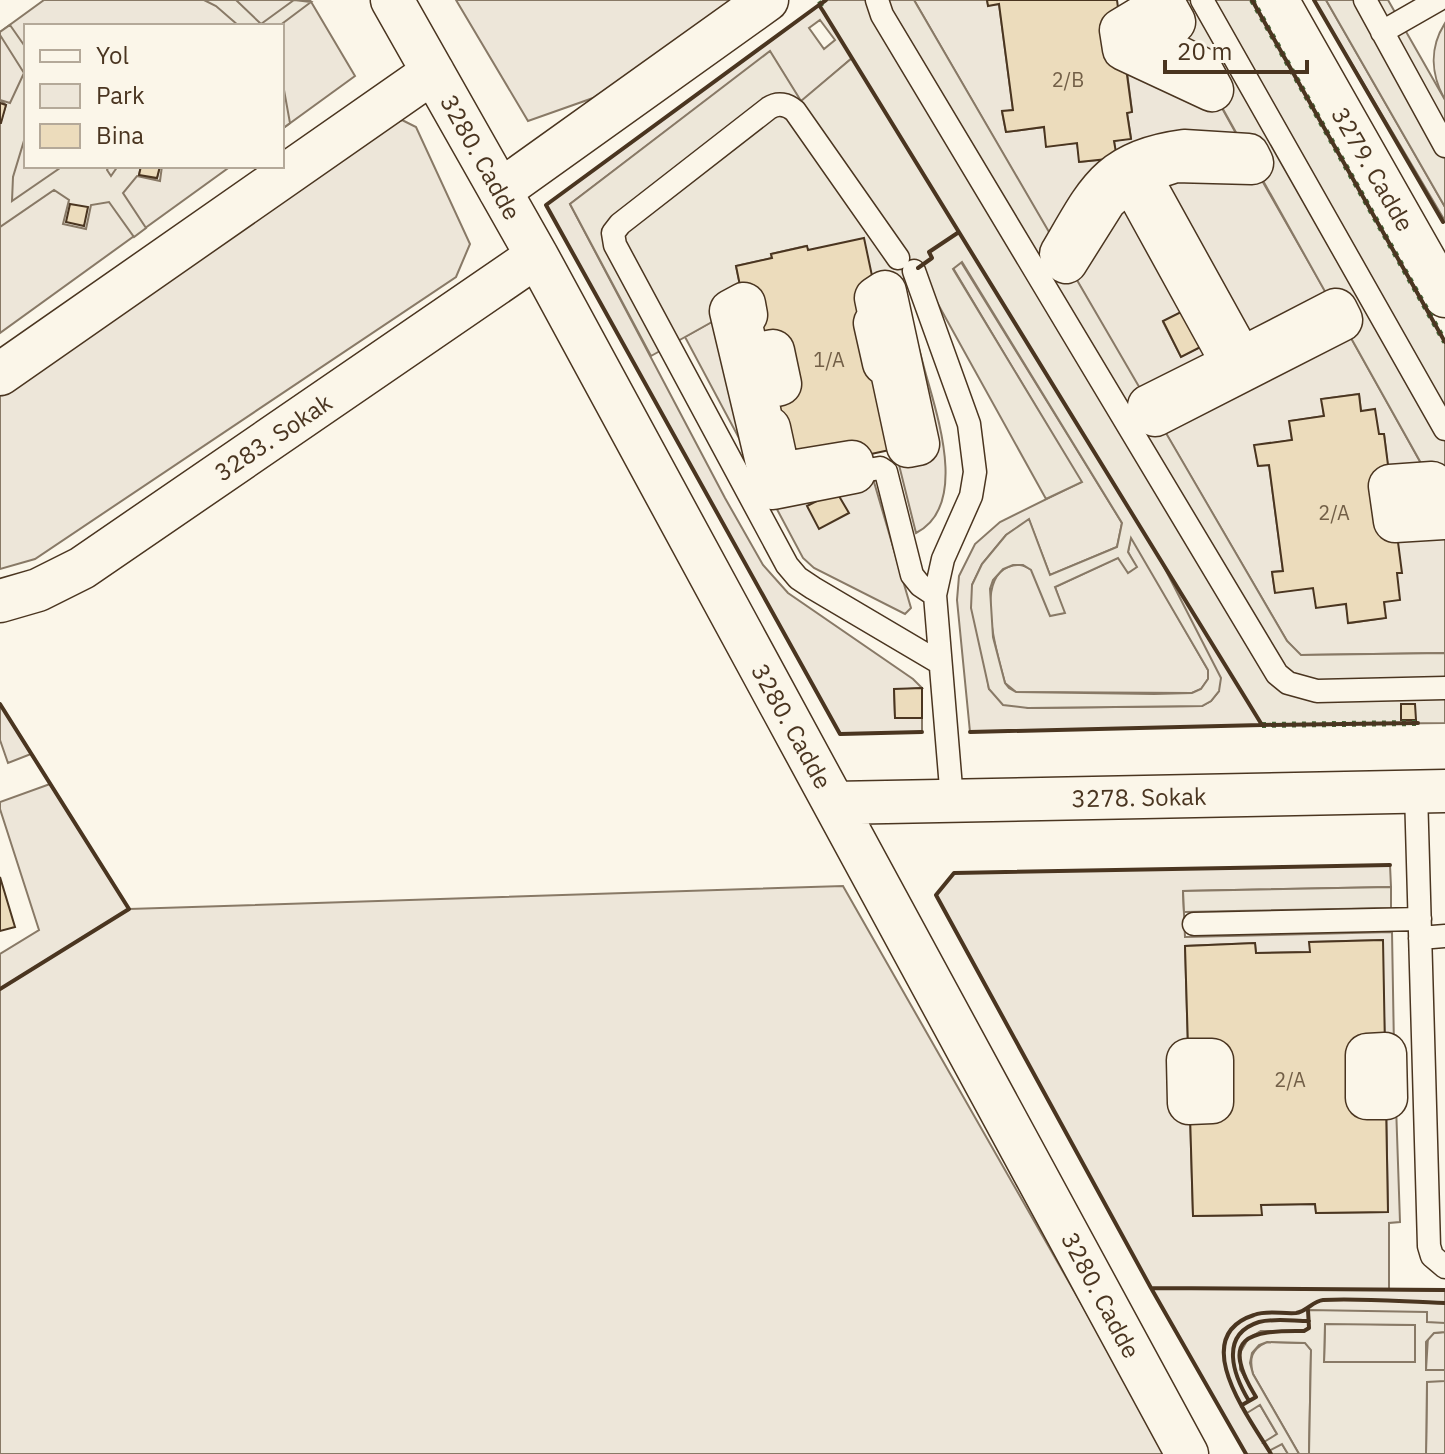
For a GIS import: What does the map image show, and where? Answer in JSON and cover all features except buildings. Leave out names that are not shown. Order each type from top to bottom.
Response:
[{"type":"street","name":"3280. Cadde","points":[[392,0],[537,256],[1187,1454]]},
{"type":"street","points":[[500,191],[767,0]]},
{"type":"street","name":"3279. Cadde","points":[[1277,0],[1442,284]]},
{"type":"street","points":[[0,374],[433,72]]},
{"type":"street","points":[[1184,151],[1248,155],[1252,163],[1175,161],[1138,173],[1241,359],[1336,310],[1341,320],[1155,415],[1149,406],[1233,364],[1130,177],[1105,200],[1066,262],[1061,254],[1095,197],[1127,167],[1147,157],[1184,151]]},
{"type":"street","name":"3283. Sokak","points":[[0,601],[38,590],[82,568],[537,256]]},
{"type":"street","points":[[744,304],[746,315],[739,316],[748,356],[773,351],[780,384],[755,390],[763,429],[769,428],[779,474],[852,462],[858,471],[773,488],[731,311],[744,304]]},
{"type":"street","points":[[1445,506],[1432,483],[1390,486],[1395,521],[1445,518]]},
{"type":"street","name":"3278. Sokak","points":[[834,803],[1435,788]]},
{"type":"lane","points":[[877,0],[882,15],[1277,674],[1288,683],[1317,691],[1445,688]]},
{"type":"lane","points":[[1365,0],[1445,146]]},
{"type":"lane","points":[[1382,32],[1438,0]]},
{"type":"lane","points":[[1188,11],[1445,429]]},
{"type":"lane","points":[[940,663],[813,588],[798,578],[787,565],[615,245],[613,233],[620,224],[775,104],[783,104],[795,111],[906,264],[969,424],[975,472],[971,496],[943,559],[935,595],[952,800]]},
{"type":"lane","points":[[858,471],[877,468],[886,472],[912,575],[935,595]]},
{"type":"lane","points":[[1435,788],[1420,928],[1429,1246],[1432,1256],[1445,1267]]},
{"type":"lane","points":[[1194,924],[1420,928],[1445,936]]},
{"type":"green space","points":[[44,0],[310,0],[355,76],[284,128],[284,24],[24,24],[24,168],[228,168],[0,333],[0,32]]},
{"type":"green space","points":[[456,0],[742,0],[593,98],[528,121]]},
{"type":"green space","points":[[914,0],[987,0],[988,5],[999,4],[1013,110],[1002,112],[1006,132],[1044,127],[1047,146],[1077,143],[1080,162],[1116,158],[1114,141],[1131,138],[1127,113],[1132,111],[1124,49],[1212,90],[1248,155],[1207,152],[1061,254]]},
{"type":"green space","points":[[1314,0],[1326,0],[1445,207],[1445,221]]},
{"type":"green space","points":[[819,5],[852,58],[801,102],[770,52],[570,204],[763,565],[788,593],[922,688],[894,690],[895,717],[922,718],[922,732],[840,734],[546,205]],"holes":[[[820,20],[835,40],[824,49],[809,28]]]},
{"type":"green space","points":[[1445,23],[1445,100],[1437,81],[1434,52]]},
{"type":"green space","points":[[402,120],[416,127],[470,244],[456,277],[35,559],[0,569],[0,396],[369,136]]},
{"type":"green space","points":[[1252,163],[1336,310],[1241,359],[1154,166]]},
{"type":"green space","points":[[1117,186],[1199,303],[1163,322],[1181,357],[1218,338],[1233,364],[1149,406],[1066,262]]},
{"type":"green space","points":[[961,262],[1122,523],[1117,547],[1050,575],[1029,520],[1006,535],[982,564],[972,585],[989,689],[1028,708],[1202,706],[1211,701],[1219,691],[1152,545],[1262,725],[970,732],[957,600],[959,576],[975,544],[1000,522],[1081,482],[953,268]]},
{"type":"green space","points":[[900,280],[936,411],[945,458],[941,502],[932,520],[916,533],[895,449]]},
{"type":"green space","points":[[731,311],[858,486],[874,482],[911,608],[905,614],[814,568],[803,558],[685,337]]},
{"type":"green space","points":[[1341,320],[1432,483],[1390,486],[1384,434],[1379,434],[1361,411],[1359,394],[1322,399],[1324,416],[1290,421],[1292,440],[1255,446],[1258,466],[1269,465],[1283,571],[1272,572],[1275,592],[1313,588],[1346,604],[1349,623],[1385,618],[1384,602],[1397,573],[1401,573],[1395,521],[1445,518],[1445,653],[1300,655],[1287,641],[1155,415]]},
{"type":"green space","points":[[1131,536],[1208,670],[1208,679],[1201,689],[1192,693],[1016,692],[1005,683],[991,620],[992,587],[998,575],[1014,565],[1032,570],[1050,615],[1064,613],[1055,587],[1119,557],[1128,572],[1136,567],[1128,552]]},
{"type":"green space","points":[[0,704],[31,754],[8,763],[0,740]]},
{"type":"green space","points":[[50,784],[129,909],[843,886],[1167,1454],[0,1454],[0,954],[39,930],[0,802]]},
{"type":"green space","points":[[1390,865],[1391,887],[1183,891],[1185,937],[1392,932],[1394,1048],[1385,1054],[1382,940],[1310,942],[1310,952],[1256,953],[1255,943],[1185,946],[1193,1216],[1261,1215],[1261,1205],[1315,1204],[1316,1213],[1388,1212],[1386,1098],[1396,1105],[1400,1222],[1389,1223],[1389,1290],[1445,1291],[1445,1323],[1426,1323],[1427,1313],[1308,1311],[1309,1328],[1304,1331],[1261,1331],[1248,1339],[1240,1369],[1256,1397],[1243,1406],[1260,1405],[1277,1434],[1264,1443],[1282,1444],[1288,1454],[1246,1454],[1151,1288],[936,895],[954,873]]},
{"type":"green space","points":[[1325,1323],[1415,1325],[1415,1363],[1324,1362]]},
{"type":"green space","points":[[1445,1332],[1445,1370],[1426,1370],[1428,1337]]},
{"type":"green space","points":[[1267,1342],[1306,1343],[1311,1350],[1309,1454],[1299,1454],[1253,1374],[1252,1355]]},
{"type":"green space","points":[[1427,1381],[1445,1381],[1445,1454],[1426,1454]]},
{"type":"shaded area","points":[[204,0],[236,0],[261,24],[237,24]]},
{"type":"shaded area","points":[[294,0],[311,2],[282,24],[261,24]]},
{"type":"shaded area","points":[[826,0],[914,0],[1287,641],[1301,655],[1445,653],[1445,723],[1262,725],[1160,559],[1221,678],[1219,691],[1211,701],[1202,706],[1028,708],[1003,705],[989,689],[971,608],[972,585],[982,564],[1006,535],[1029,519],[1050,575],[1117,547],[1122,523],[962,262],[953,269],[1082,482],[1046,499],[918,268],[885,292],[808,250],[806,246],[771,254],[772,258],[736,266],[744,304],[651,356],[570,204],[770,51],[801,101],[852,58],[819,5]],"holes":[[[1131,538],[1208,670],[1208,679],[1201,689],[1192,693],[1016,692],[1005,683],[993,637],[990,589],[993,580],[1003,569],[1023,565],[1031,570],[1050,616],[1065,613],[1055,587],[1118,558],[1128,573],[1137,567],[1128,552]]]},
{"type":"shaded area","points":[[1162,0],[1252,0],[1445,342],[1445,506]]},
{"type":"shaded area","points":[[1326,0],[1388,0],[1445,100],[1445,207]]},
{"type":"shaded area","points":[[10,25],[24,45],[24,73],[0,35]]},
{"type":"shaded area","points":[[24,73],[24,141],[13,177],[12,201],[60,168],[108,168],[111,176],[117,168],[141,168],[139,175],[157,178],[162,168],[160,181],[137,176],[123,193],[146,228],[134,237],[109,202],[91,205],[86,229],[63,224],[69,200],[54,190],[0,227],[0,123],[6,105],[0,100],[10,103]]},
{"type":"shaded area","points":[[284,90],[290,123],[284,128]]},
{"type":"shaded area","points":[[1391,887],[1391,908],[1184,912],[1183,891]]},
{"type":"shaded area","points":[[1308,1310],[1427,1312],[1427,1322],[1445,1323],[1445,1332],[1434,1333],[1426,1342],[1426,1370],[1445,1370],[1445,1381],[1427,1382],[1426,1454],[1309,1454],[1311,1350],[1305,1343],[1267,1342],[1252,1353],[1250,1363],[1253,1374],[1299,1454],[1288,1454],[1282,1444],[1269,1451],[1264,1442],[1277,1434],[1260,1405],[1247,1413],[1242,1405],[1256,1397],[1240,1369],[1240,1353],[1248,1339],[1261,1331],[1304,1331],[1309,1327]],"holes":[[[1325,1324],[1415,1325],[1415,1362],[1324,1362]]]},
{"type":"hedge","points":[[819,5],[826,0]]},
{"type":"hedge","points":[[1252,0],[1445,342]]},
{"type":"hedge","points":[[1262,725],[1418,723]]},
{"type":"wall","points":[[826,0],[819,5],[1262,725],[1418,723]]},
{"type":"wall","points":[[1252,0],[1445,342]]},
{"type":"wall","points":[[1314,0],[1443,222]]},
{"type":"wall","points":[[819,5],[546,205],[840,734],[922,732]]},
{"type":"wall","points":[[918,268],[932,258],[929,252],[959,232]]},
{"type":"wall","points":[[0,704],[129,909],[0,989]]},
{"type":"wall","points":[[970,732],[1262,725]]},
{"type":"wall","points":[[1390,865],[954,873],[936,895],[1151,1288],[1445,1290]]},
{"type":"wall","points":[[1151,1288],[1246,1454]]},
{"type":"wall","points":[[1271,1454],[1239,1401],[1224,1360],[1225,1341],[1234,1326],[1254,1315],[1300,1312],[1323,1300],[1445,1303]]},
{"type":"wall","points":[[1242,1405],[1256,1397],[1240,1361],[1240,1349],[1245,1341],[1268,1332],[1304,1331],[1309,1328],[1308,1310]]},
{"type":"wall","points":[[1249,1401],[1238,1380],[1233,1357],[1238,1336],[1259,1322],[1309,1321]]}]
